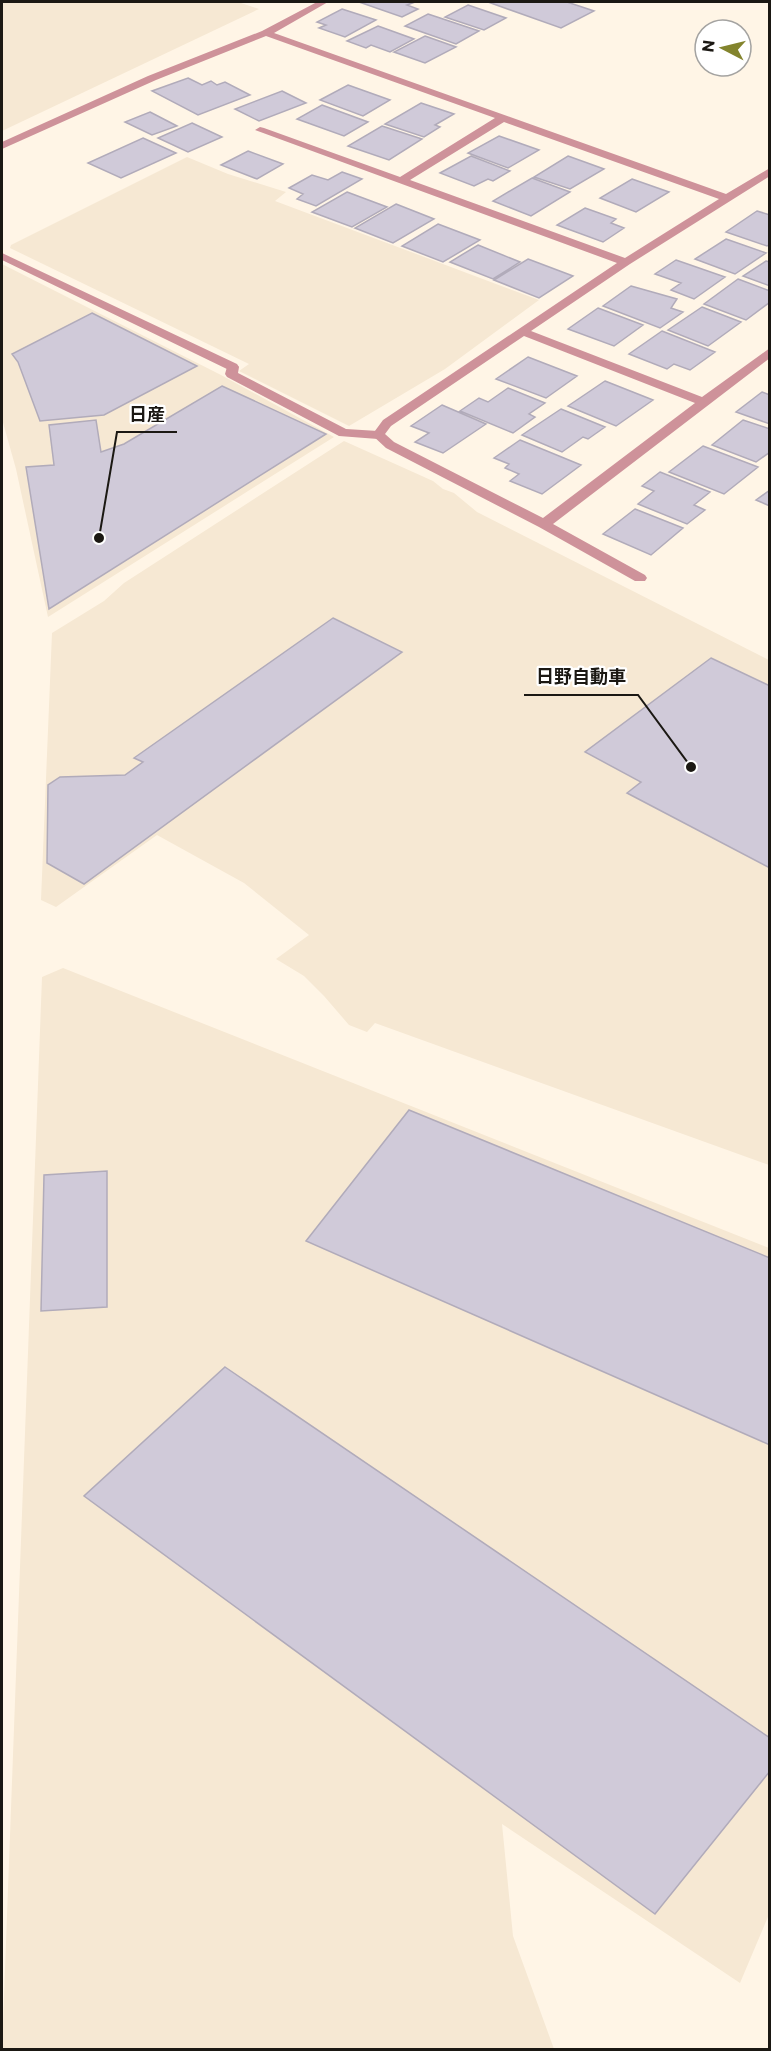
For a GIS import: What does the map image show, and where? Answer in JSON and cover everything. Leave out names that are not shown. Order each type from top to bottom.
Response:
[{"type":"street","points":[[2,146],[152,78],[266,33],[323,2]]},
{"type":"street","points":[[266,33],[727,198]]},
{"type":"street","points":[[401,181],[503,118]]},
{"type":"street","points":[[260,130],[626,262]]},
{"type":"street","points":[[378,435],[387,423],[626,262],[770,171]]},
{"type":"street","points":[[2,256],[233,368],[231,374],[343,433],[378,435],[390,445],[544,524],[640,578]]},
{"type":"street","points":[[523,332],[703,402]]},
{"type":"street","points":[[544,524],[770,352]]},
{"type":"shaded area","points":[[2,2],[238,2],[259,9],[2,131]]},
{"type":"shaded area","points":[[187,157],[228,174],[286,192],[275,201],[539,300],[445,369],[349,426],[239,371],[249,364],[10,248],[11,245]]},
{"type":"shaded area","points":[[2,264],[221,375],[334,437],[48,617],[16,469],[2,419]]},
{"type":"shaded area","points":[[344,441],[433,481],[443,489],[454,493],[477,512],[769,660],[769,1165],[375,1023],[367,1032],[349,1025],[304,976],[276,959],[309,935],[244,883],[157,835],[56,907],[41,900],[52,633],[104,601],[124,583]]},
{"type":"shaded area","points":[[63,968],[769,1248],[770,1912],[740,1983],[502,1824],[513,1936],[554,2049],[2,2050],[42,977]]},
{"type":"building","points":[[359,2],[415,2],[407,5],[418,9],[402,17]]},
{"type":"building","points":[[488,2],[567,2],[594,11],[561,28]]},
{"type":"building","points":[[468,5],[506,18],[484,30],[445,17]]},
{"type":"building","points":[[342,9],[376,20],[345,37],[319,28],[326,25],[317,22]]},
{"type":"building","points":[[428,14],[479,31],[456,44],[405,26]]},
{"type":"building","points":[[378,26],[414,39],[390,52],[371,45],[366,48],[347,41]]},
{"type":"building","points":[[425,36],[456,47],[425,63],[394,52]]},
{"type":"building","points":[[188,78],[202,85],[211,81],[217,85],[225,82],[250,95],[198,115],[152,91]]},
{"type":"building","points":[[348,85],[390,100],[363,116],[320,100]]},
{"type":"building","points":[[282,91],[306,103],[259,121],[235,109]]},
{"type":"building","points":[[421,103],[454,114],[435,125],[440,127],[424,137],[385,124]]},
{"type":"building","points":[[322,105],[368,122],[344,136],[297,119]]},
{"type":"building","points":[[150,112],[177,126],[152,135],[125,122]]},
{"type":"building","points":[[192,123],[222,137],[188,152],[158,138]]},
{"type":"building","points":[[382,126],[422,139],[389,160],[348,146]]},
{"type":"building","points":[[499,136],[539,150],[508,168],[468,153]]},
{"type":"building","points":[[143,138],[176,153],[121,178],[88,163]]},
{"type":"building","points":[[248,151],[283,164],[257,179],[221,165]]},
{"type":"building","points":[[471,156],[510,171],[493,181],[488,179],[474,186],[440,173]]},
{"type":"building","points":[[568,156],[604,169],[570,189],[534,177]]},
{"type":"building","points":[[342,172],[362,179],[316,206],[297,199],[303,194],[289,188],[312,175],[328,180]]},
{"type":"building","points":[[532,178],[570,192],[531,216],[493,201]]},
{"type":"building","points":[[632,179],[669,192],[636,212],[600,198]]},
{"type":"building","points":[[347,192],[387,207],[352,227],[312,212]]},
{"type":"building","points":[[396,204],[434,219],[393,243],[355,228]]},
{"type":"building","points":[[585,208],[616,219],[611,223],[624,228],[603,242],[557,225]]},
{"type":"building","points":[[757,211],[770,215],[770,244],[767,246],[726,232]]},
{"type":"building","points":[[438,224],[480,240],[443,262],[402,246]]},
{"type":"building","points":[[726,239],[766,253],[735,274],[695,259]]},
{"type":"building","points":[[478,245],[520,262],[493,279],[450,262]]},
{"type":"building","points":[[528,259],[573,276],[539,298],[494,280]]},
{"type":"building","points":[[676,260],[725,277],[694,299],[671,290],[681,283],[655,274]]},
{"type":"building","points":[[766,261],[770,262],[770,286],[743,276]]},
{"type":"building","points":[[738,279],[770,291],[770,302],[746,320],[704,304]]},
{"type":"building","points":[[631,286],[677,299],[671,308],[683,312],[660,328],[603,306]]},
{"type":"building","points":[[702,307],[741,322],[708,346],[668,330]]},
{"type":"building","points":[[598,308],[643,325],[614,346],[568,329]]},
{"type":"building","points":[[92,313],[197,366],[104,415],[40,421],[18,362],[12,354]]},
{"type":"building","points":[[662,331],[715,352],[690,370],[674,364],[667,369],[629,354]]},
{"type":"building","points":[[528,357],[577,376],[546,398],[496,379]]},
{"type":"building","points":[[605,381],[653,400],[616,426],[568,406]]},
{"type":"building","points":[[222,386],[326,434],[49,609],[26,467],[54,465],[49,425],[96,420],[101,452],[124,444]]},
{"type":"building","points":[[508,388],[545,403],[529,414],[535,417],[513,433],[460,411],[479,398],[488,402]]},
{"type":"building","points":[[762,392],[770,395],[770,424],[736,412]]},
{"type":"building","points":[[442,405],[486,424],[443,453],[415,442],[429,433],[411,426]]},
{"type":"building","points":[[561,409],[605,427],[588,439],[583,437],[562,452],[522,435]]},
{"type":"building","points":[[743,420],[770,429],[770,452],[756,462],[712,445]]},
{"type":"building","points":[[520,440],[581,465],[542,494],[510,481],[519,474],[505,468],[509,464],[494,458]]},
{"type":"building","points":[[703,446],[758,467],[724,494],[669,472]]},
{"type":"building","points":[[660,472],[710,492],[694,505],[705,510],[687,524],[638,504],[654,491],[642,486]]},
{"type":"building","points":[[770,490],[770,506],[756,500]]},
{"type":"building","points":[[635,509],[683,528],[651,555],[603,534]]},
{"type":"building","points":[[333,618],[402,652],[84,884],[47,863],[48,785],[60,777],[125,775],[143,762],[134,758]]},
{"type":"building","points":[[711,658],[770,686],[770,868],[627,793],[641,782],[585,752]]},
{"type":"building","points":[[409,1110],[770,1258],[770,1445],[306,1241]]},
{"type":"building","points":[[107,1171],[107,1307],[41,1311],[44,1175]]},
{"type":"building","points":[[225,1367],[770,1738],[770,1771],[655,1914],[84,1496]]},
{"type":"place","name":"日産","points":[[99,538]]},
{"type":"place","name":"日野自動車","points":[[691,767]]}]
